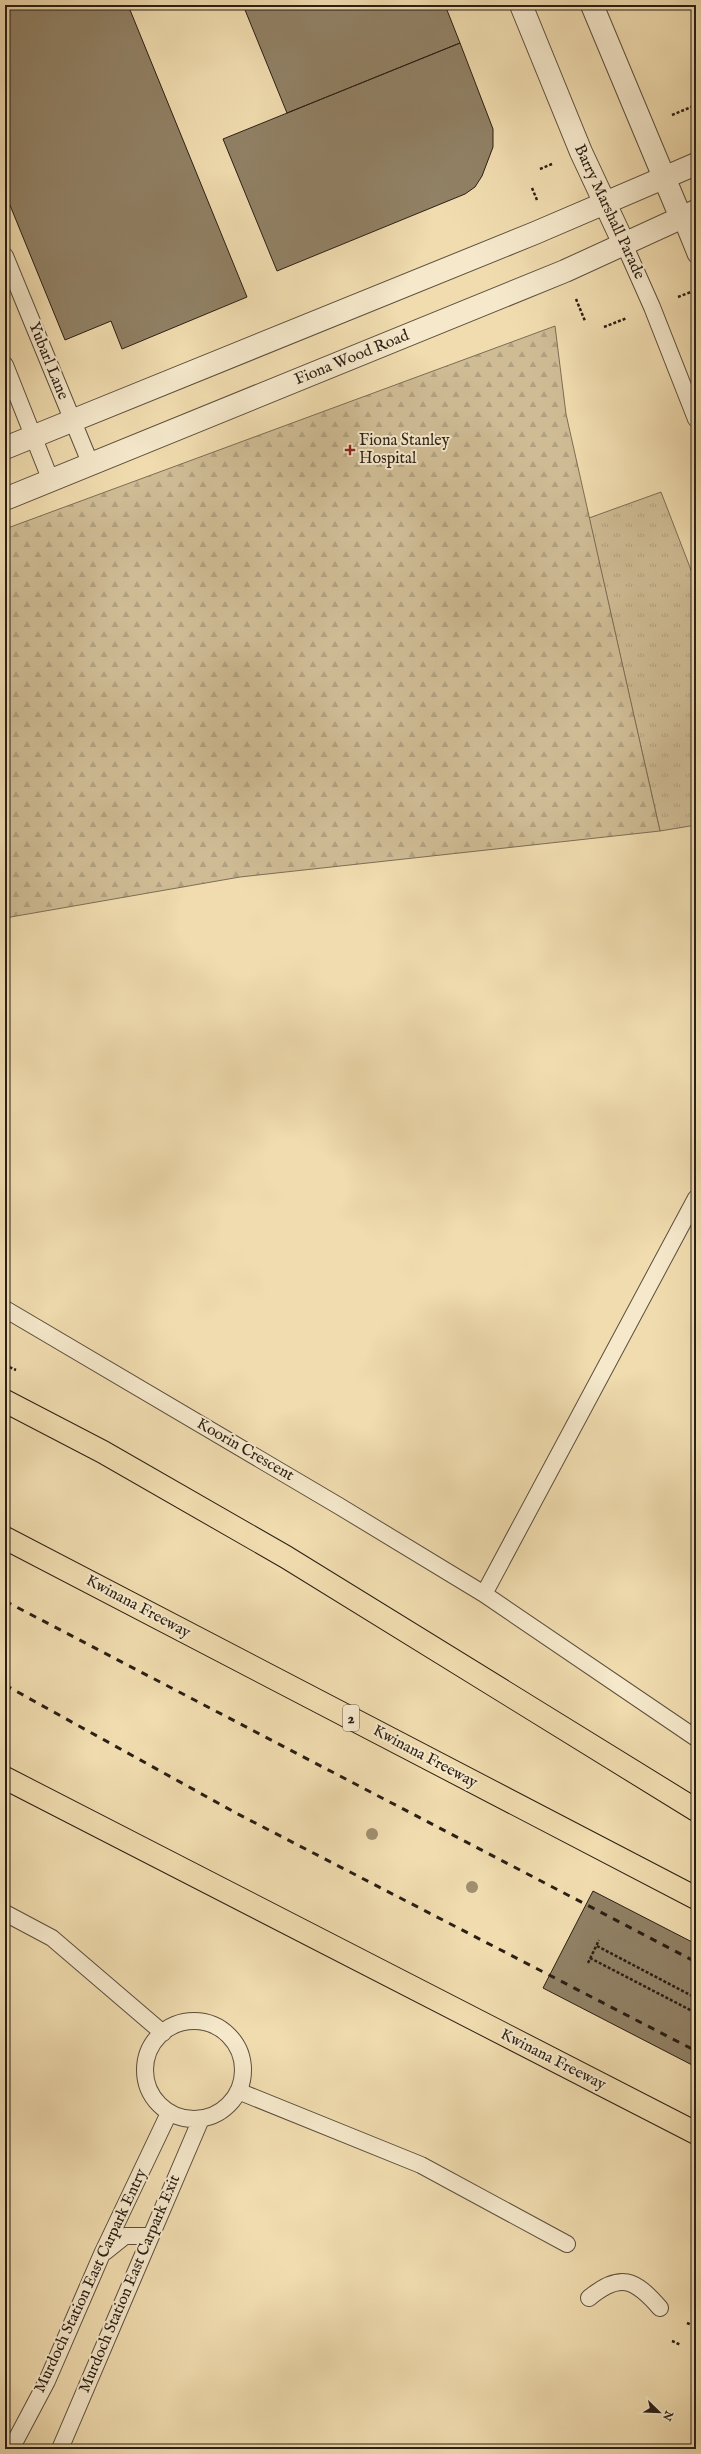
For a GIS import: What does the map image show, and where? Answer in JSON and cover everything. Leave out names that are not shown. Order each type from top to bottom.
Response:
[{"type":"highway","points":[[5,1401],[103,1452],[286,1557],[696,1810]]},
{"type":"highway","name":"Kwinana Freeway","points":[[5,1538],[696,1898]]},
{"type":"highway","name":"Kwinana Freeway","points":[[5,1778],[696,2133]]},
{"type":"street","name":"Barry Marshall Parade","points":[[521,5],[581,152],[624,244]]},
{"type":"street","points":[[592,5],[663,177],[688,214]]},
{"type":"street","points":[[5,448],[535,233],[604,202],[696,164]]},
{"type":"street","name":"Fiona Wood Road","points":[[5,499],[565,271],[688,214]]},
{"type":"lane","points":[[688,214],[696,255]]},
{"type":"lane","name":"Barry Marshall Parade","points":[[624,244],[652,307],[696,419]]},
{"type":"lane","name":"Yubarl Lane","points":[[5,256],[91,465]]},
{"type":"lane","points":[[5,365],[51,481]]},
{"type":"lane","points":[[484,1594],[696,1198]]},
{"type":"lane","name":"Koorin Crescent","points":[[5,1309],[326,1498],[484,1594],[696,1738]]},
{"type":"lane","points":[[5,1913],[52,1938],[163,2033]]},
{"type":"lane","points":[[194,2021],[210,2023],[224,2031],[236,2044],[242,2059],[243,2076],[238,2091],[230,2105],[217,2114],[201,2119],[185,2119],[169,2113],[158,2102],[149,2089],[146,2074],[150,2051],[163,2033],[177,2024],[194,2021]]},
{"type":"lane","points":[[238,2091],[421,2165],[566,2244]]},
{"type":"lane","name":"Murdoch Station East Carpark Entry","points":[[11,2449],[47,2381],[102,2254],[169,2113]]},
{"type":"lane","name":"Murdoch Station East Carpark Exit","points":[[60,2449],[201,2119]]},
{"type":"lane","points":[[102,2254],[126,2236],[150,2236]]},
{"type":"lane","points":[[589,2298],[604,2285],[619,2281],[635,2285],[648,2294],[660,2308]]},
{"type":"path","points":[[588,1963],[599,1940]]},
{"type":"path","points":[[597,1946],[696,1998]]},
{"type":"path","points":[[590,1958],[696,2013]]},
{"type":"path","points":[[687,2323],[696,2326]]},
{"type":"path","points":[[672,2341],[681,2345]]},
{"type":"green space","points":[[555,326],[566,414],[660,831],[240,877],[5,918],[5,529]]},
{"type":"green space","points":[[661,492],[696,583],[696,825],[660,831],[589,518]]},
{"type":"building","points":[[5,5],[128,5],[247,297],[122,349],[111,321],[65,340],[5,193]]},
{"type":"building","points":[[243,5],[445,5],[460,43],[287,113]]},
{"type":"building","points":[[460,43],[493,129],[493,147],[482,176],[475,187],[465,194],[277,271],[223,139]]},
{"type":"building","points":[[593,1891],[696,1944],[696,2067],[543,1988]]},
{"type":"railway","points":[[5,1601],[696,1962]]},
{"type":"railway","points":[[5,1685],[236,1813],[696,2051]]},
{"type":"place","name":"Fiona Stanley Hospital","points":[[350,450]]}]
